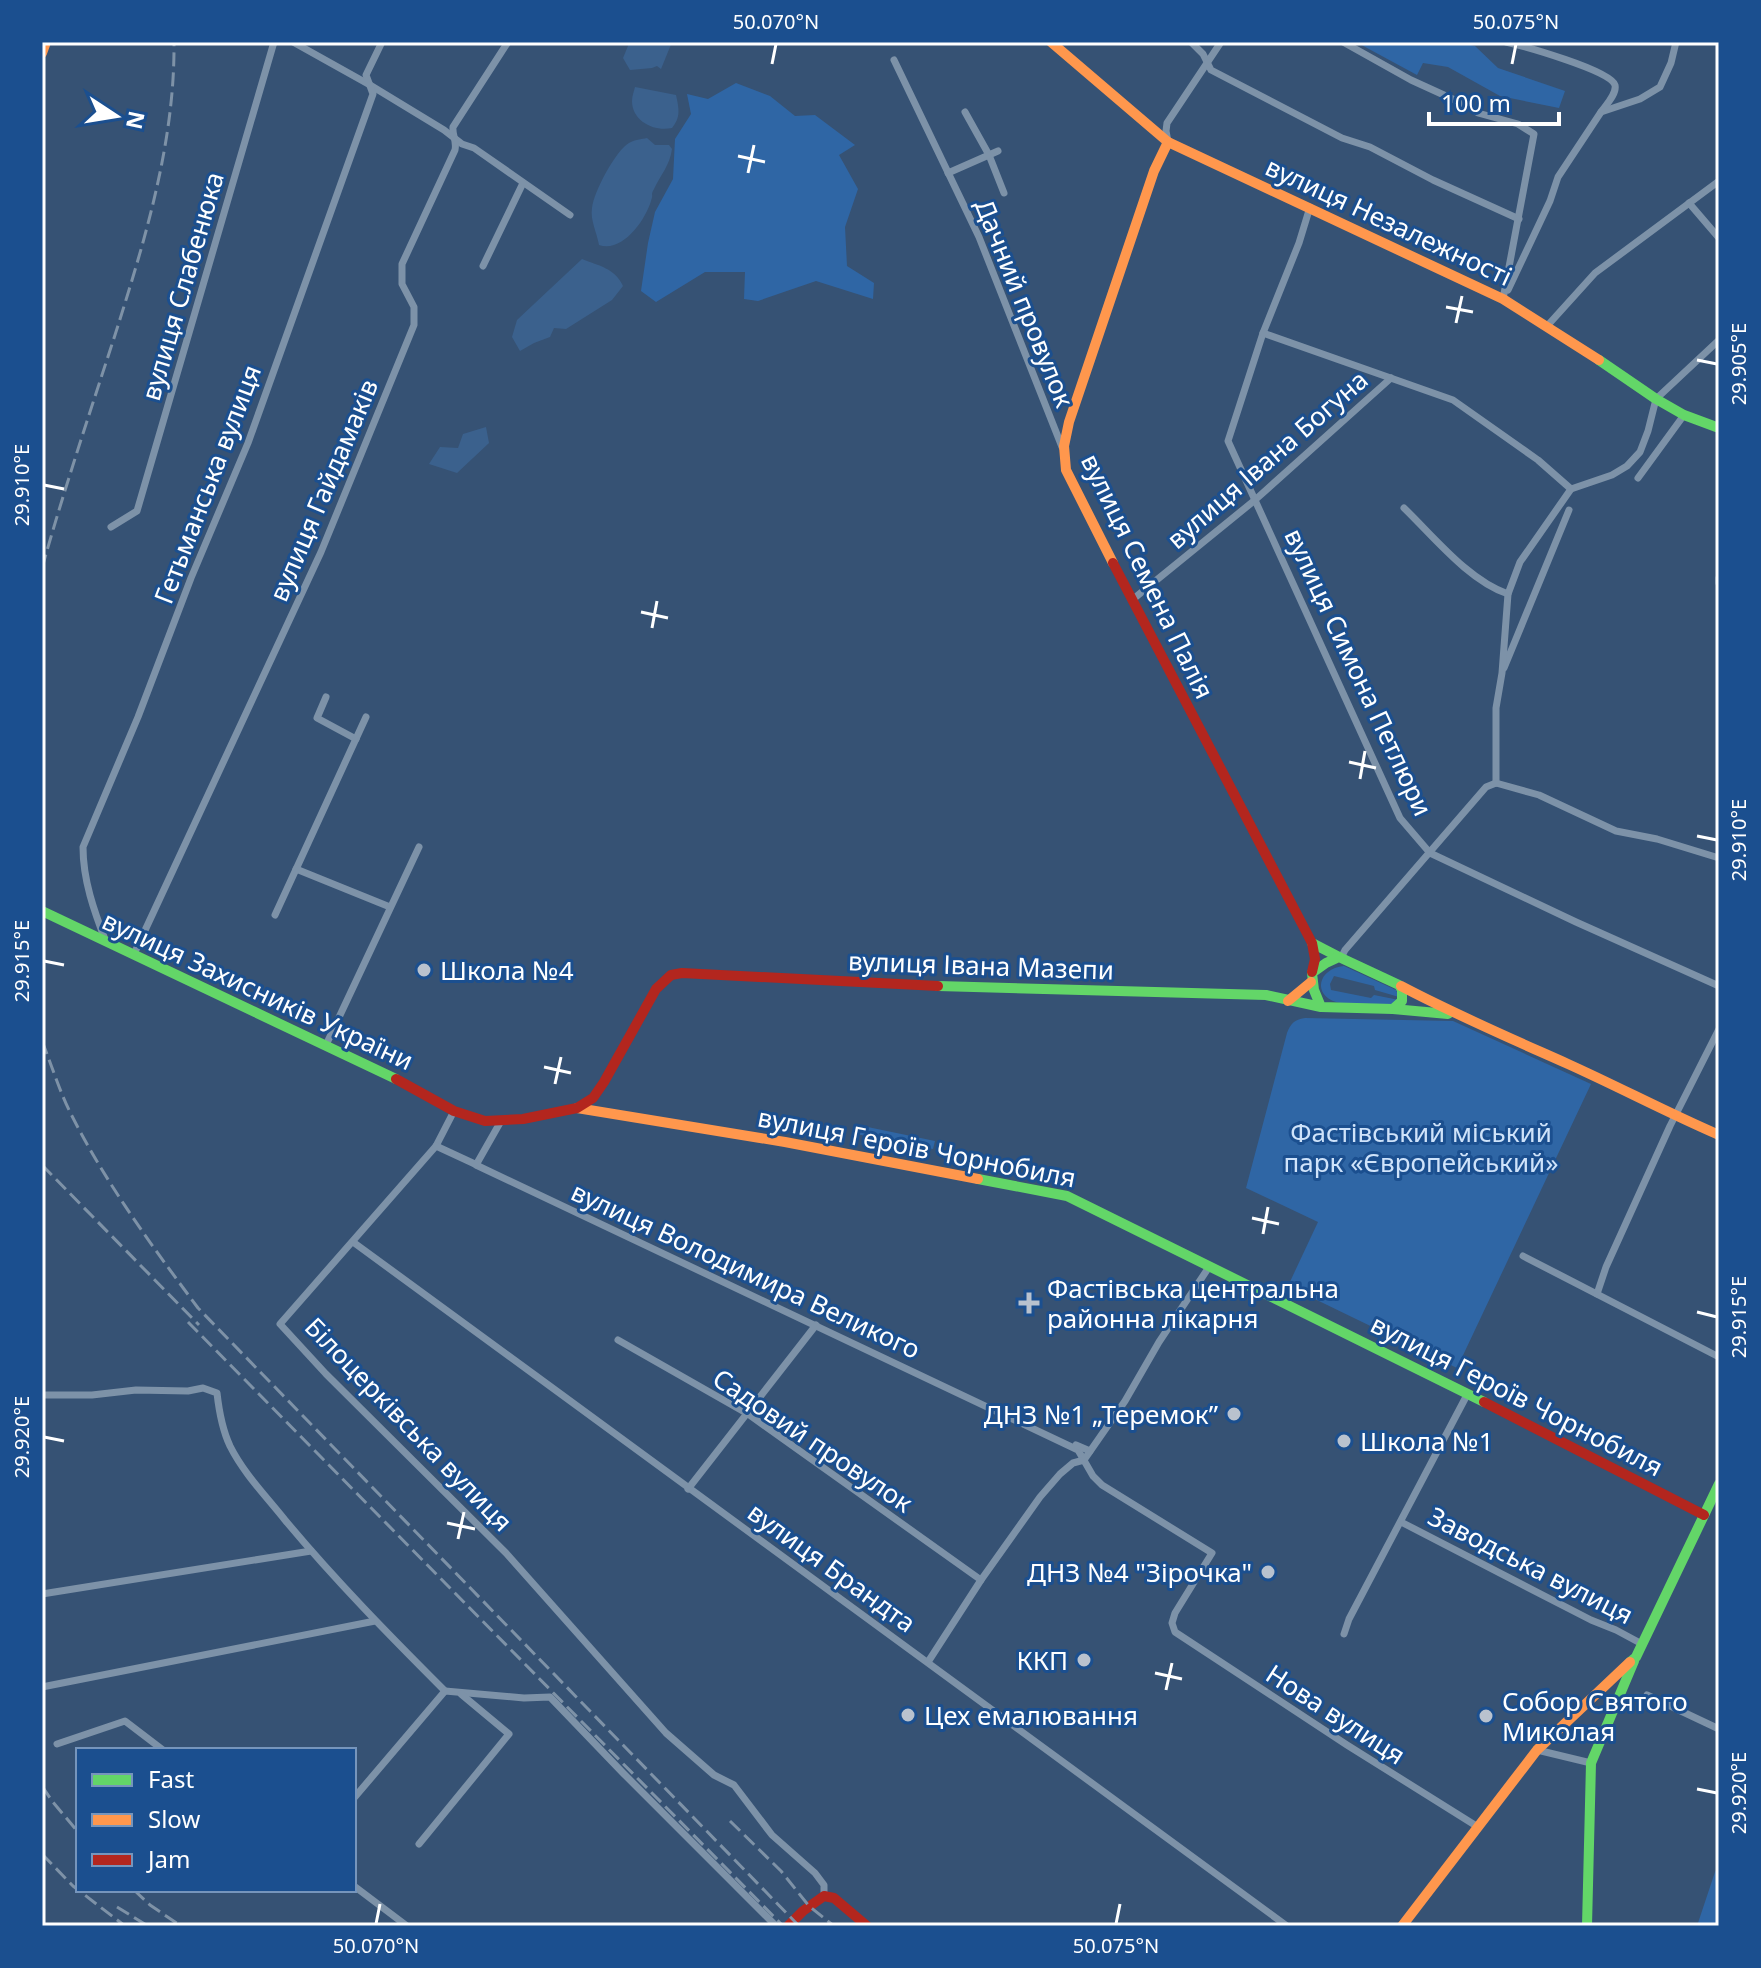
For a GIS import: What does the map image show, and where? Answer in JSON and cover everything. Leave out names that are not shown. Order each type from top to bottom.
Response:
[{"type":"street","points":[[42,53],[46,42]]},
{"type":"street","name":"вулиця Слабенюка","points":[[111,527],[137,511],[274,42]]},
{"type":"street","points":[[293,42],[370,85],[462,144],[474,148],[570,215]]},
{"type":"street","name":"Гетьманська вулиця","points":[[106,942],[88,888],[83,847],[248,443],[373,94],[366,75],[382,42]]},
{"type":"street","name":"вулиця Гайдамаків","points":[[134,954],[321,552],[414,325],[414,307],[402,284],[402,264],[455,150],[452,132],[458,118],[508,42]]},
{"type":"street","name":"вулиця Незалежності","points":[[1051,42],[1168,142],[1503,299],[1548,325],[1656,399],[1684,415],[1718,425]]},
{"type":"street","points":[[1191,42],[1203,54],[1211,70],[1342,138],[1370,147],[1519,219]]},
{"type":"street","name":"вулиця Семена Палія","points":[[1221,42],[1167,123],[1168,142],[1154,171],[1065,434],[1063,460],[1132,600],[1312,943],[1315,959],[1312,978]]},
{"type":"street","points":[[1343,42],[1478,113],[1518,124],[1534,134],[1503,299]]},
{"type":"street","points":[[1503,299],[1550,201],[1558,177],[1615,90],[1607,77],[1542,51],[1506,42]]},
{"type":"street","points":[[1601,112],[1640,99],[1660,87],[1676,42]]},
{"type":"street","name":"Дачний провулок","points":[[894,60],[979,237],[1063,449]]},
{"type":"street","name":"Дачний провулок","points":[[965,112],[989,155],[1004,193]]},
{"type":"street","name":"Дачний провулок","points":[[948,173],[998,151]]},
{"type":"street","points":[[1548,325],[1595,273],[1719,181]]},
{"type":"street","points":[[483,266],[523,183]]},
{"type":"street","points":[[1689,203],[1719,238]]},
{"type":"street","name":"вулиця Симона Петлюри","points":[[1310,207],[1263,333],[1228,441],[1400,818],[1430,853],[1719,986]]},
{"type":"street","points":[[1263,333],[1453,400],[1538,460],[1571,489]]},
{"type":"street","points":[[1496,783],[1496,708],[1508,594],[1520,562],[1571,489],[1612,475],[1627,466],[1640,452],[1656,399],[1719,340]]},
{"type":"street","name":"вулиця Івана Богуна","points":[[1132,600],[1255,500],[1391,378]]},
{"type":"street","points":[[1638,478],[1684,415]]},
{"type":"street","points":[[1404,508],[1458,561],[1493,589],[1508,594]]},
{"type":"street","points":[[1502,673],[1569,510]]},
{"type":"street","points":[[326,697],[317,718],[356,739]]},
{"type":"street","points":[[275,915],[366,717]]},
{"type":"street","points":[[1288,1001],[1326,963],[1340,957],[1486,787],[1496,783],[1539,795],[1616,831],[1657,839],[1719,858]]},
{"type":"street","points":[[326,1045],[419,847]]},
{"type":"street","points":[[296,869],[390,907]]},
{"type":"street","name":"вулиця Захисників України","points":[[42,911],[326,1045],[454,1111]]},
{"type":"street","points":[[1312,943],[1454,1014],[1719,1135]]},
{"type":"street","name":"вулиця Івана Мазепи","points":[[577,1108],[597,1093],[660,984],[671,975],[682,973],[911,985],[1266,995],[1321,1007],[1393,1009]]},
{"type":"street","points":[[1312,978],[1321,1007]]},
{"type":"street","points":[[1393,1009],[1402,1001],[1401,986]]},
{"type":"street","points":[[1393,1009],[1454,1014]]},
{"type":"street","points":[[1597,1294],[1607,1264],[1675,1116],[1719,1029]]},
{"type":"street","points":[[454,1111],[485,1121],[501,1121],[577,1108]]},
{"type":"street","name":"вулиця Героїв Чорнобиля","points":[[577,1108],[785,1142],[1067,1196],[1468,1393],[1704,1515]]},
{"type":"street","name":"Білоцерківська вулиця","points":[[454,1111],[436,1146],[280,1324],[506,1553],[666,1733],[714,1775],[734,1785],[772,1835],[815,1873],[824,1885],[824,1896]]},
{"type":"street","points":[[476,1165],[501,1121]]},
{"type":"street","name":"вулиця Володимира Великого","points":[[436,1146],[1078,1450],[1102,1485],[1212,1553],[1175,1613],[1172,1623],[1175,1632]]},
{"type":"street","name":"вулиця Брандта","points":[[353,1242],[1287,1926]]},
{"type":"street","points":[[1523,1256],[1719,1357]]},
{"type":"street","points":[[928,1662],[1040,1497],[1073,1463],[1084,1460],[1209,1267]]},
{"type":"street","points":[[688,1489],[816,1325]]},
{"type":"street","name":"Садовий провулок","points":[[618,1340],[748,1414],[981,1580]]},
{"type":"street","points":[[42,1395],[203,1388],[217,1393],[221,1420],[242,1468],[311,1551],[445,1691],[524,1698],[550,1697],[776,1926]]},
{"type":"street","points":[[1344,1634],[1349,1619],[1468,1393]]},
{"type":"street","name":"вулиця Володимира Великого","points":[[1039,1431],[1090,1451]]},
{"type":"street","points":[[1587,1926],[1591,1763],[1636,1657],[1719,1484]]},
{"type":"street","name":"Заводська вулиця","points":[[1401,1522],[1642,1644]]},
{"type":"street","points":[[42,1594],[311,1551]]},
{"type":"street","points":[[42,1687],[375,1621]]},
{"type":"street","name":"Нова вулиця","points":[[1175,1632],[1478,1827]]},
{"type":"street","points":[[1402,1926],[1537,1750],[1636,1657]]},
{"type":"street","points":[[356,1796],[445,1691]]},
{"type":"street","points":[[419,1844],[509,1734],[459,1693]]},
{"type":"street","points":[[1647,1695],[1719,1729]]},
{"type":"street","points":[[57,1744],[125,1721],[160,1748]]},
{"type":"street","points":[[1537,1750],[1591,1763]]},
{"type":"street","points":[[356,1888],[407,1926]]},
{"type":"street","points":[[788,1926],[824,1896],[834,1898],[867,1926]]},
{"type":"green space","points":[[1356,42],[1459,42],[1475,46],[1498,68],[1565,91],[1559,108],[1500,96],[1448,67],[1423,63],[1417,75]]},
{"type":"green space","points":[[736,83],[770,96],[795,116],[815,115],[855,145],[839,155],[858,189],[845,227],[847,266],[874,283],[873,299],[816,281],[758,301],[744,299],[745,272],[705,272],[656,302],[641,291],[655,212],[673,179],[675,139],[691,114],[687,94],[708,99]]},
{"type":"green space","points":[[1344,966],[1396,990],[1399,997],[1375,990],[1374,986],[1334,976],[1331,990],[1399,1000],[1393,1005],[1357,1005],[1329,999],[1321,988],[1321,982],[1328,972]]},
{"type":"green space","name":"Фастівський міський парк «Європейський»","points":[[1305,1018],[1453,1021],[1591,1084],[1457,1368],[1288,1286],[1318,1222],[1246,1188],[1287,1033],[1293,1022]]},
{"type":"green space","points":[[858,1125],[935,1141],[933,1149],[856,1134]]},
{"type":"green space","points":[[1719,1864],[1719,1926],[1697,1926],[1715,1872]]},
{"type":"shaded area","points":[[626,42],[672,42],[661,69],[657,66],[630,70],[623,58],[628,46]]},
{"type":"shaded area","points":[[635,87],[676,95],[678,113],[672,128],[658,128],[640,119],[633,108]]},
{"type":"shaded area","points":[[647,138],[655,145],[669,145],[672,149],[648,209],[638,226],[624,240],[608,246],[599,245],[592,213],[593,201],[601,183],[624,147]]},
{"type":"shaded area","points":[[582,259],[611,271],[623,286],[612,300],[566,329],[554,328],[550,337],[520,351],[512,337],[517,320]]},
{"type":"shaded area","points":[[486,427],[489,443],[457,473],[429,464],[440,447],[458,448],[463,434]]},
{"type":"railway","points":[[42,568],[147,227],[164,154],[174,42]]},
{"type":"railway","points":[[42,1041],[68,1107],[100,1166],[198,1308],[799,1926]]},
{"type":"railway","points":[[42,1165],[199,1325]]},
{"type":"railway","points":[[188,1322],[783,1926]]},
{"type":"railway","points":[[42,1786],[76,1830]]},
{"type":"railway","points":[[730,1821],[781,1871],[809,1906],[834,1926]]},
{"type":"railway","points":[[42,1854],[76,1888]]},
{"type":"railway","points":[[81,1892],[125,1926]]},
{"type":"railway","points":[[136,1892],[181,1926]]},
{"type":"railway","points":[[117,1907],[148,1926]]},
{"type":"traffic: fast","points":[[1599,360],[1684,415],[1719,428]]},
{"type":"traffic: fast","points":[[42,911],[396,1079]]},
{"type":"traffic: fast","points":[[1312,943],[1339,957]]},
{"type":"traffic: fast","points":[[938,986],[1266,995],[1321,1007],[1393,1009],[1402,1001],[1402,990],[1399,985],[1339,957],[1312,973],[1314,990],[1321,1007]]},
{"type":"traffic: fast","points":[[1393,1009],[1448,1014]]},
{"type":"traffic: fast","points":[[978,1179],[1067,1196],[1484,1402]]},
{"type":"traffic: fast","points":[[1630,1662],[1636,1657],[1719,1484]]},
{"type":"traffic: fast","points":[[1587,1926],[1591,1763],[1634,1661]]},
{"type":"traffic: slow","points":[[42,53],[46,42]]},
{"type":"traffic: slow","points":[[1051,42],[1168,142],[1503,299],[1599,360]]},
{"type":"traffic: slow","points":[[1113,563],[1066,470],[1064,446],[1069,422],[1154,171],[1168,142]]},
{"type":"traffic: slow","points":[[1288,1001],[1311,982]]},
{"type":"traffic: slow","points":[[1401,986],[1719,1135]]},
{"type":"traffic: slow","points":[[577,1108],[785,1142],[978,1179]]},
{"type":"traffic: slow","points":[[1402,1926],[1537,1750],[1630,1662]]},
{"type":"traffic: jam","points":[[1113,563],[1312,943],[1315,959],[1312,972]]},
{"type":"traffic: jam","points":[[396,1079],[454,1111],[485,1121],[523,1119],[577,1108],[593,1098],[656,989],[671,975],[682,973],[938,986]]},
{"type":"traffic: jam","points":[[1484,1402],[1704,1515]]},
{"type":"traffic: jam","points":[[788,1926],[824,1896],[834,1898],[867,1926]]},
{"type":"place","name":"Школа №4","points":[[424,970]]},
{"type":"place","name":"Фастівська центральна районна лікарня","points":[[1029,1303]]},
{"type":"place","name":"ДНЗ №1 „Теремок”","points":[[1234,1414]]},
{"type":"place","name":"Школа №1","points":[[1344,1441]]},
{"type":"place","name":"ДНЗ №4 \"Зірочка\"","points":[[1268,1572]]},
{"type":"place","name":"ККП","points":[[1084,1660]]},
{"type":"place","name":"Цех емалювання","points":[[908,1715]]},
{"type":"place","name":"Собор Святого Миколая","points":[[1486,1716]]}]
